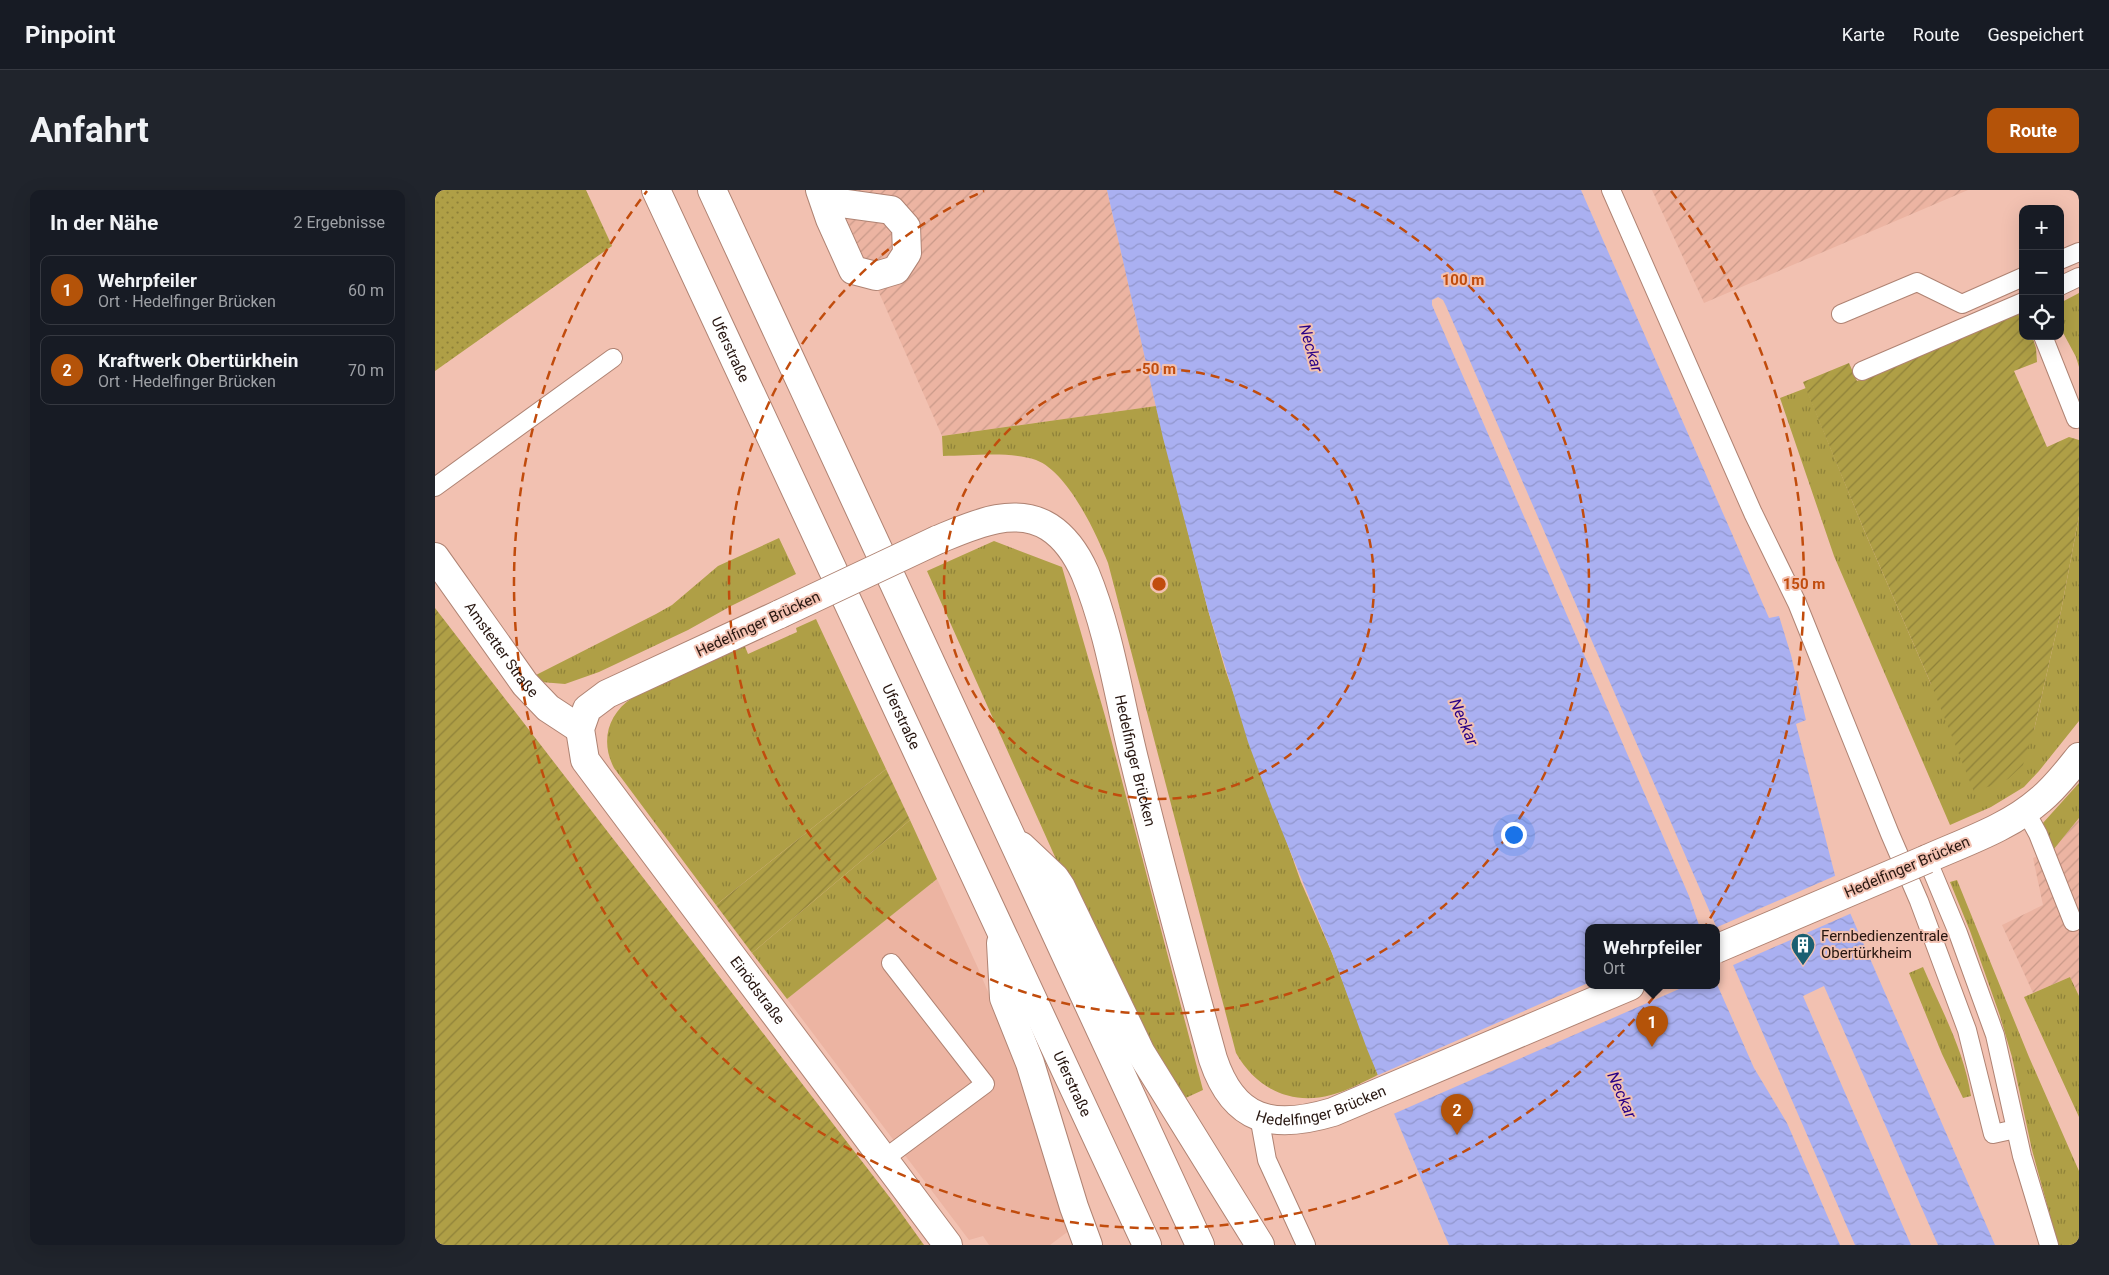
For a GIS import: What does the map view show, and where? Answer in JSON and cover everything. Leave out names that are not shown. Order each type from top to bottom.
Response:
[{"type":"main road","name":"Uferstraße","points":[[655,190],[1147,1245]]},
{"type":"main road","points":[[712,190],[1200,1245]]},
{"type":"main road","name":"Hedelfinger Brücken","points":[[580,729],[587,709],[607,694],[937,540],[979,523],[1017,516],[1035,519],[1050,528],[1072,547],[1085,572],[1099,610],[1135,764],[1213,1059],[1223,1086],[1231,1096],[1259,1116],[1278,1121],[1304,1120],[1351,1105],[1623,989]]},
{"type":"main road","name":"Amstetter Straße","points":[[435,557],[525,684],[548,708],[580,729]]},
{"type":"main road","name":"Einödstraße","points":[[580,729],[585,760],[948,1245]]},
{"type":"main road","name":"Hedelfinger Brücken","points":[[1720,947],[1999,827],[2026,812],[2053,789],[2079,757]]},
{"type":"main road","points":[[1010,835],[1055,878],[1061,887],[1123,1020],[1141,1053],[1260,1245]]},
{"type":"main road","points":[[1001,932],[1004,998],[1030,1063],[1088,1245]]},
{"type":"lane","points":[[1611,190],[1753,513],[1797,603],[1919,901],[1967,1030],[1993,1134],[2016,1129]]},
{"type":"lane","points":[[2064,258],[2079,252]]},
{"type":"lane","points":[[2064,284],[2079,277]]},
{"type":"lane","points":[[1841,314],[1917,282],[1961,304],[2019,279]]},
{"type":"lane","points":[[1862,371],[2019,304]]},
{"type":"lane","points":[[2045,340],[2076,418]]},
{"type":"lane","points":[[435,487],[613,358]]},
{"type":"lane","points":[[2026,812],[2038,834],[2073,922]]},
{"type":"lane","points":[[1927,858],[1958,933],[1990,1020],[1999,1050],[2028,1179],[2049,1245]]},
{"type":"lane","points":[[884,1159],[985,1084],[891,963]]},
{"type":"lane","points":[[1259,1116],[1270,1168],[1306,1245]]},
{"type":"shaded area","points":[[834,190],[1107,190],[1156,406],[942,436]]},
{"type":"shaded area","points":[[1652,190],[1968,190],[1704,303]]},
{"type":"shaded area","points":[[2079,818],[2079,996],[2070,977],[2033,993],[2002,925],[2043,905],[2033,858],[2054,849]]},
{"type":"shaded area","points":[[937,879],[978,968],[1009,1042],[1070,1230],[1050,1245],[989,1245],[983,1236],[969,1240],[787,999]]},
{"type":"green space","points":[[435,190],[586,190],[612,246],[435,371]]},
{"type":"green space","points":[[2079,293],[2079,367],[2064,334],[2064,301]]},
{"type":"green space","points":[[2019,315],[2019,340],[2033,340],[2036,348],[2037,362],[2014,371],[2047,447],[2069,437],[2079,440],[2079,516],[2061,611],[2034,730],[2023,765],[2008,779],[1974,792],[1931,684],[1864,530],[1803,382],[1849,363],[1857,381],[2007,316]]},
{"type":"green space","points":[[1806,388],[1864,530],[1931,684],[2034,730],[2061,611],[2079,516],[2079,721],[2024,787],[1991,807],[1950,825],[1834,556],[1780,398]]},
{"type":"green space","points":[[1156,406],[1225,669],[1301,882],[1332,953],[1378,1075],[1349,1089],[1331,1095],[1302,1098],[1288,1096],[1276,1091],[1264,1085],[1254,1076],[1236,1053],[1108,563],[1088,520],[1070,490],[1048,467],[1026,457],[1003,455],[943,456],[942,436]]},
{"type":"green space","points":[[779,538],[796,574],[731,606],[688,630],[599,672],[565,684],[541,682],[536,675],[672,605],[718,566]]},
{"type":"green space","points":[[994,541],[1062,567],[1105,716],[1203,1090],[1179,1101],[1115,991],[927,571]]},
{"type":"green space","points":[[435,608],[891,1199],[924,1245],[435,1245]]},
{"type":"green space","points":[[816,619],[886,769],[716,905],[614,768],[610,758],[607,738],[612,720],[624,704],[632,698],[744,644],[748,654],[797,632],[796,628]]},
{"type":"green space","points":[[886,769],[910,820],[752,953],[716,905]]},
{"type":"green space","points":[[2079,783],[2079,818],[2054,849],[2042,824]]},
{"type":"green space","points":[[910,820],[937,879],[787,999],[752,953]]},
{"type":"green space","points":[[1957,880],[2029,1057],[2079,1171],[2079,1245],[2058,1245],[2032,1150],[2012,1057],[2000,1016],[1970,931],[1950,882]]},
{"type":"green space","points":[[1923,967],[1963,1062],[1971,1096],[1963,1098],[1942,1054],[1909,973]]},
{"type":"green space","points":[[2070,977],[2079,996],[2079,1117],[2024,997]]},
{"type":"water","name":"Neckar","points":[[1107,190],[1581,190],[1769,618],[1779,616],[1791,655],[1806,720],[1796,724],[1837,883],[1995,1245],[1938,1245],[1824,986],[1803,996],[1911,1245],[1855,1245],[1720,935],[1720,924],[1715,924],[1446,306],[1443,300],[1438,297],[1432,300],[1432,305],[1689,896],[1699,924],[1585,924],[1585,989],[1719,989],[1754,1068],[1787,1123],[1840,1245],[1449,1245],[1367,1049],[1332,953],[1272,807],[1248,742],[1208,610],[1163,438]]},
{"type":"pier","points":[[1837,875],[1852,913],[1731,966],[1720,940],[1720,926]]},
{"type":"pier","points":[[1585,984],[1585,989],[1679,989],[1391,1115],[1376,1076]]},
{"type":"place","name":"Fernbedienzentrale Obertürkheim","points":[[1803,966]]},
{"type":"place","name":"Wehrpfeiler","points":[[1652,1047]]},
{"type":"place","name":"Kraftwerk Obertürkhein","points":[[1457,1135]]}]
